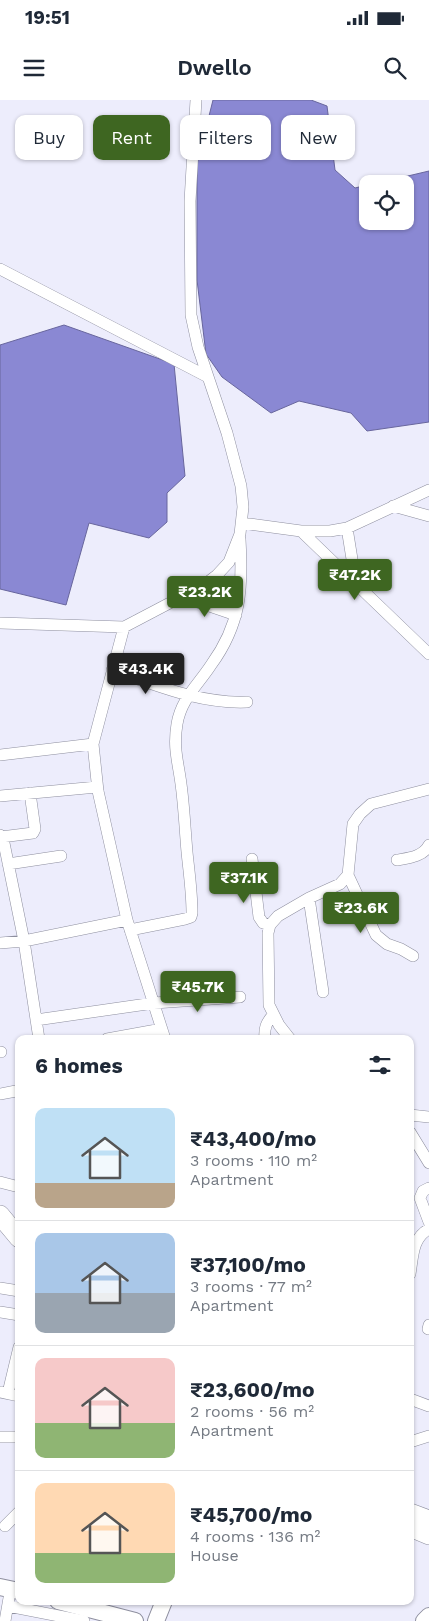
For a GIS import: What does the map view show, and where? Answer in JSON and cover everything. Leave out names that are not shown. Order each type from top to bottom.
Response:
[{"type":"main road","points":[[0,1200],[15,1217]]},
{"type":"main road","points":[[0,1215],[15,1233]]},
{"type":"main road","points":[[414,1514],[429,1520]]},
{"type":"main road","points":[[414,1529],[429,1535]]},
{"type":"street","points":[[0,943],[186,919],[192,913],[181,782],[174,748],[177,723],[188,696],[223,647],[236,615],[242,580],[241,529],[243,507],[240,486],[227,433],[198,347],[191,315],[190,201],[196,100]]},
{"type":"street","points":[[0,269],[208,377]]},
{"type":"street","points":[[241,529],[330,531],[347,528],[429,490]]},
{"type":"street","points":[[392,506],[429,516]]},
{"type":"street","points":[[347,528],[356,584]]},
{"type":"street","points":[[0,623],[124,627],[183,597],[217,575],[230,562],[241,529]]},
{"type":"street","points":[[301,530],[429,654]]},
{"type":"street","points":[[183,597],[236,615]]},
{"type":"street","points":[[124,627],[93,744],[97,786],[129,925],[163,1034]]},
{"type":"street","points":[[112,670],[188,696],[229,703],[246,702]]},
{"type":"street","points":[[0,755],[93,744]]},
{"type":"street","points":[[0,796],[97,786]]},
{"type":"street","points":[[287,1035],[273,1015],[269,1005],[268,933],[270,925],[278,916],[309,898],[340,884],[348,876],[352,824],[360,814],[372,804],[429,788]]},
{"type":"street","points":[[30,793],[35,829],[33,833],[1,836],[24,941],[38,1035]]},
{"type":"street","points":[[396,860],[416,856],[427,849],[429,845]]},
{"type":"street","points":[[8,864],[61,856]]},
{"type":"street","points":[[252,859],[259,917],[263,923],[270,925]]},
{"type":"street","points":[[348,876],[376,935],[387,944],[413,956]]},
{"type":"street","points":[[309,898],[323,992]]},
{"type":"street","points":[[36,1020],[154,1003],[240,997]]},
{"type":"street","points":[[265,1035],[266,1023],[273,1015]]},
{"type":"street","points":[[0,1094],[15,1091]]},
{"type":"street","points":[[414,1115],[429,1116]]},
{"type":"street","points":[[415,1149],[429,1164]]},
{"type":"street","points":[[0,1182],[15,1186]]},
{"type":"street","points":[[429,1188],[423,1191],[420,1198],[429,1222]]},
{"type":"street","points":[[414,1252],[419,1236],[429,1229]]},
{"type":"street","points":[[0,1288],[15,1290]]},
{"type":"street","points":[[0,1312],[15,1314]]},
{"type":"street","points":[[9,1394],[15,1368]]},
{"type":"street","points":[[414,1400],[429,1406]]},
{"type":"street","points":[[414,1441],[429,1436]]},
{"type":"street","points":[[0,1437],[15,1437]]},
{"type":"street","points":[[2,1526],[15,1515]]},
{"type":"street","points":[[2,1526],[15,1525]]},
{"type":"street","points":[[6,1621],[13,1590]]},
{"type":"street","points":[[73,1605],[135,1621]]},
{"type":"street","points":[[156,1621],[162,1605]]},
{"type":"street","points":[[8,1606],[36,1616],[84,1621]]},
{"type":"street","points":[[424,1621],[429,1616]]},
{"type":"shaded area","points":[[213,100],[311,100],[327,106],[328,115],[281,115],[281,160],[334,160],[335,170],[355,188],[359,187],[359,230],[414,230],[414,175],[412,175],[429,171],[429,422],[367,431],[351,413],[299,401],[271,413],[222,377],[206,354],[197,280],[197,164],[198,160],[271,160],[271,115],[209,115]]},
{"type":"shaded area","points":[[64,325],[174,364],[185,476],[167,493],[167,522],[149,538],[89,523],[66,605],[0,589],[0,345]]}]
